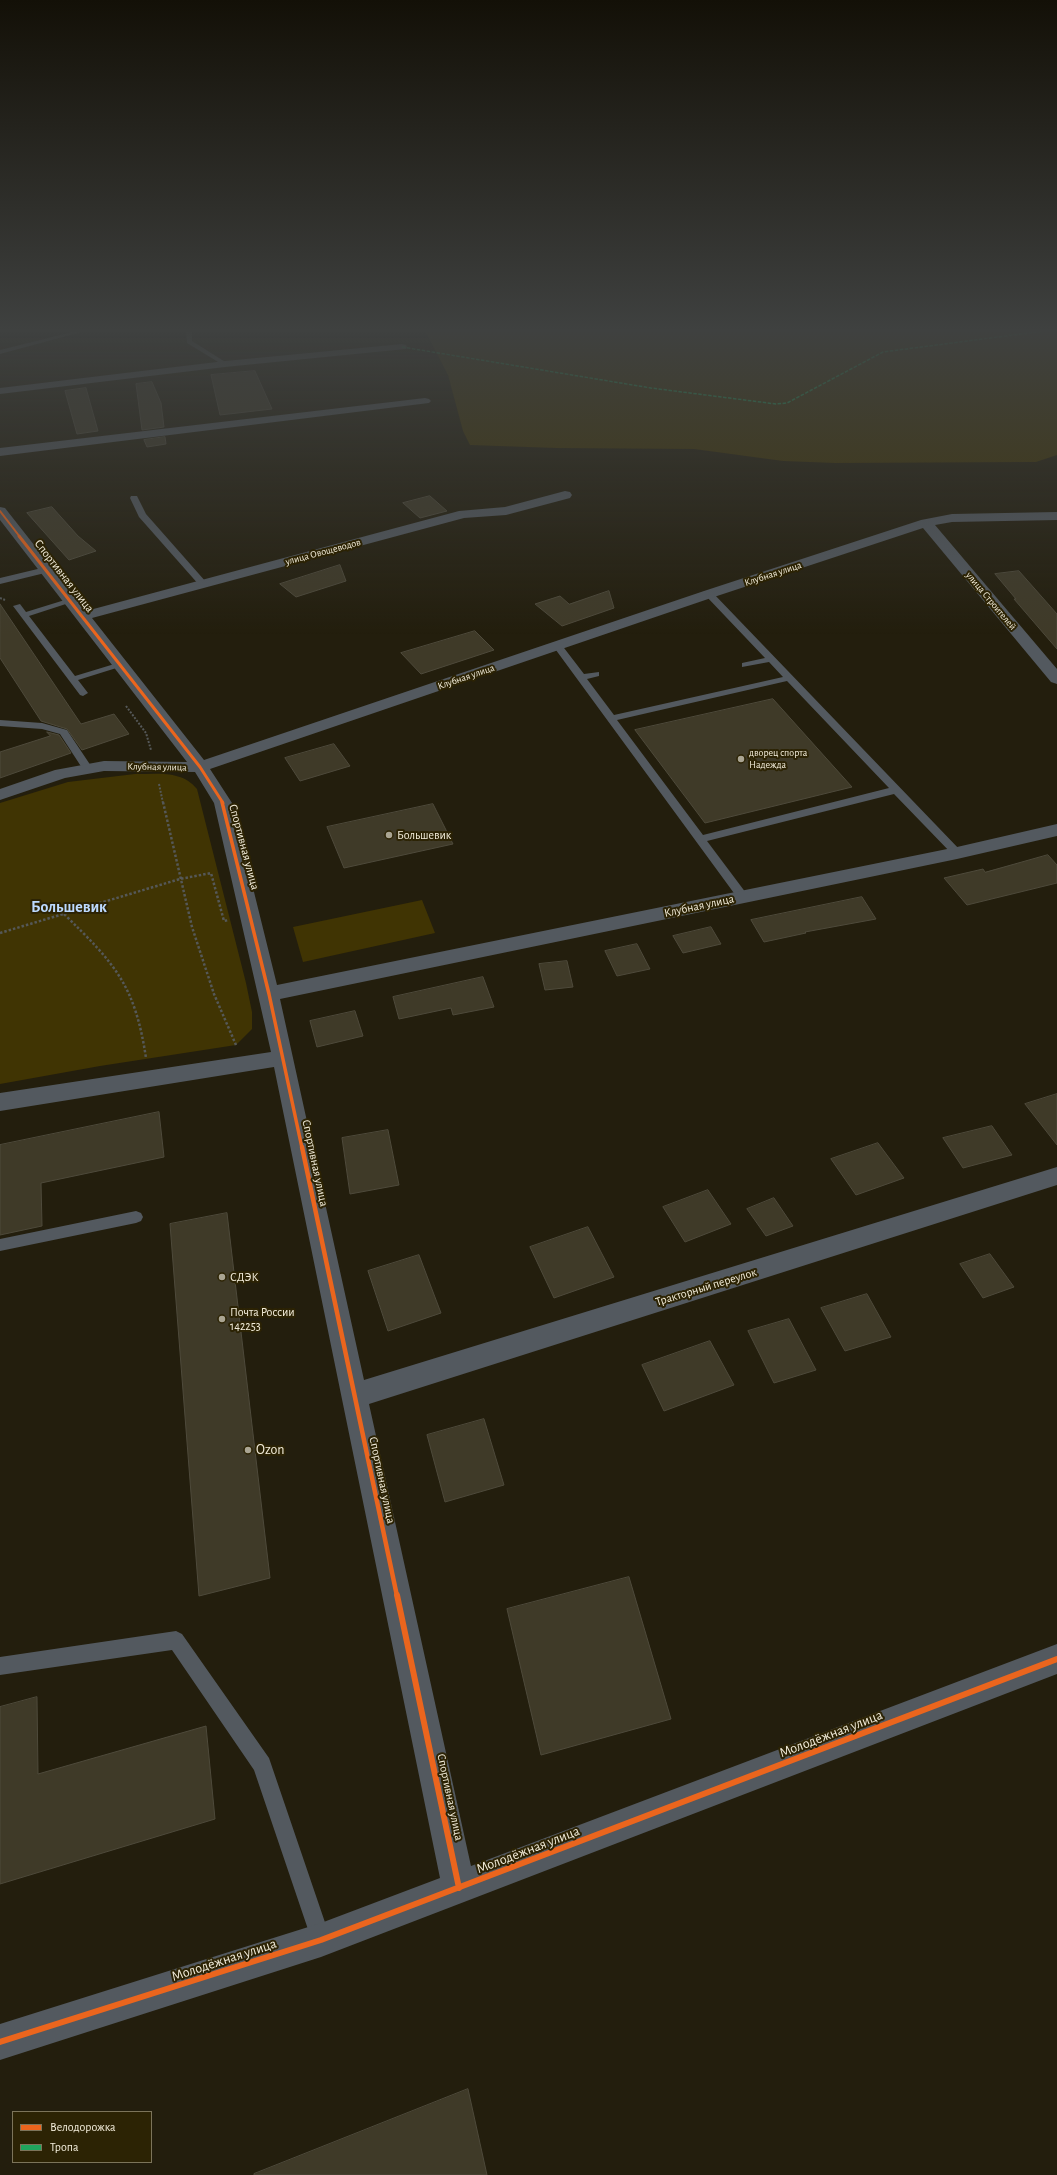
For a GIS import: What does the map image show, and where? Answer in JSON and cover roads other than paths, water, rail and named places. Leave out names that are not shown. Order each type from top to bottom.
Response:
[{"type":"street","points":[[0,452],[162,432]]},
{"type":"street","name":"улица Овощеводов","points":[[77,609],[203,584],[464,514],[506,511],[565,494]]},
{"type":"street","name":"Спортивная улица","points":[[0,511],[77,609],[110,668],[200,767],[223,803],[269,994],[459,1888]]},
{"type":"street","name":"Клубная улица","points":[[0,795],[61,774],[104,766],[200,767],[709,594],[926,523],[952,518],[1057,516]]},
{"type":"street","name":"улица Строителей","points":[[926,523],[1057,679]]},
{"type":"street","name":"Клубная улица","points":[[269,994],[957,853],[1057,830]]},
{"type":"street","points":[[0,1102],[282,1058]]},
{"type":"street","name":"Тракторный переулок","points":[[354,1396],[1057,1176]]},
{"type":"street","name":"Молодёжная улица","points":[[0,2042],[321,1940],[1057,1659]]},
{"type":"lane","points":[[134,498],[142,515],[203,584]]},
{"type":"lane","points":[[0,581],[46,570]]},
{"type":"lane","points":[[709,594],[957,853]]},
{"type":"lane","points":[[17,606],[74,679],[83,693]]},
{"type":"lane","points":[[24,615],[77,609]]},
{"type":"lane","points":[[558,646],[743,897]]},
{"type":"lane","points":[[745,665],[770,658]]},
{"type":"lane","points":[[74,679],[110,668]]},
{"type":"lane","points":[[581,678],[596,674]]},
{"type":"lane","points":[[611,718],[789,678]]},
{"type":"lane","points":[[0,723],[42,726],[64,732],[88,769]]},
{"type":"lane","points":[[700,839],[896,790]]},
{"type":"lane","points":[[0,1245],[136,1217]]},
{"type":"lane","points":[[0,1666],[176,1640],[262,1765],[321,1940]]},
{"type":"place","name":"дворец спорта Надежда","points":[[741,759]]},
{"type":"place","name":"Большевик","points":[[389,835]]},
{"type":"place","name":"СДЭК","points":[[222,1277]]},
{"type":"place","name":"Почта России 142253","points":[[222,1319]]},
{"type":"place","name":"Ozon","points":[[248,1450]]},
{"type":"district","name":"Большевик","points":[[69,907]]}]
